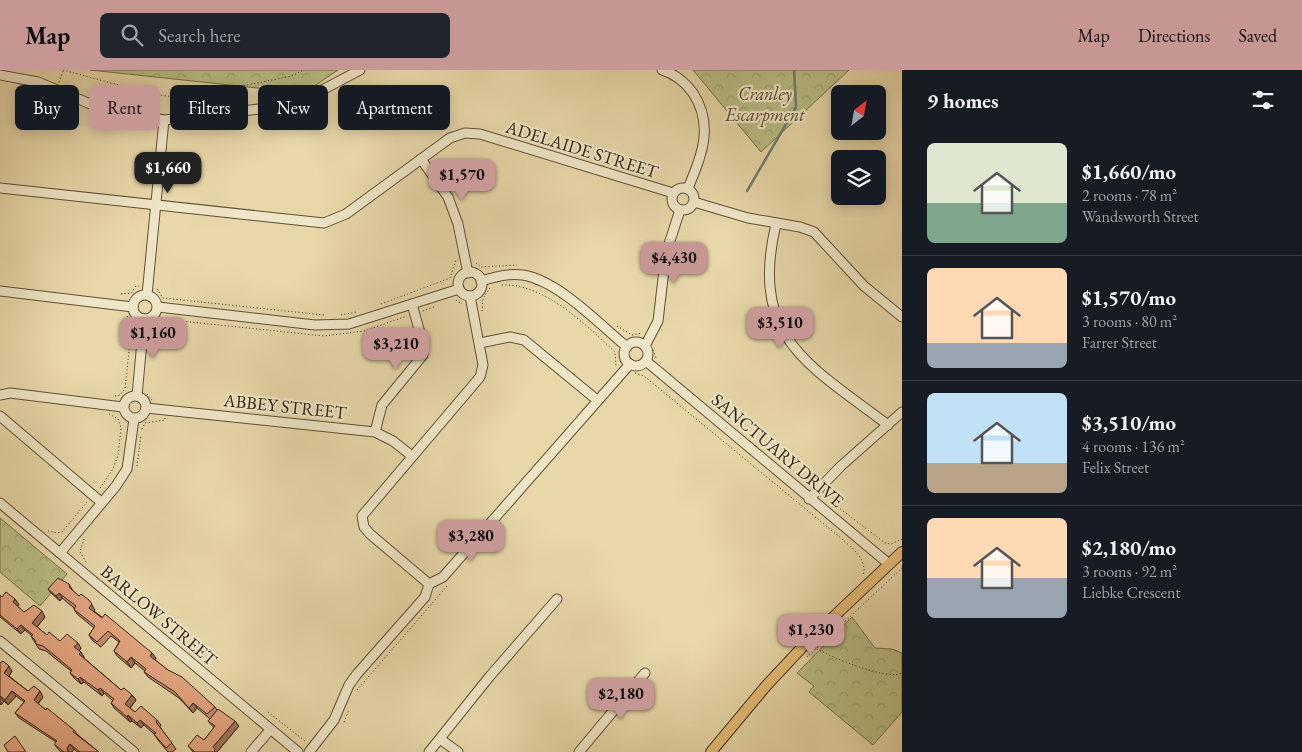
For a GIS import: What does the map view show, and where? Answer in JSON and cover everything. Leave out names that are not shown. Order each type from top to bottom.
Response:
[{"type":"main road","points":[[711,752],[808,640],[902,552]]},
{"type":"street","points":[[79,99],[100,108],[129,116],[164,120],[294,105],[360,70]]},
{"type":"street","points":[[662,70],[670,72],[689,88],[700,104],[705,118],[705,140],[688,188]]},
{"type":"street","points":[[0,75],[46,85]]},
{"type":"street","points":[[147,295],[164,120]]},
{"type":"street","name":"ADELAIDE STREET","points":[[0,188],[324,223],[346,214],[450,138],[465,133],[480,134],[673,193]]},
{"type":"street","points":[[421,159],[448,197],[458,224],[468,273]]},
{"type":"street","points":[[681,188],[688,188],[694,195],[694,202],[690,208],[680,210],[673,203],[673,193],[681,188]]},
{"type":"street","points":[[694,202],[814,232],[864,286],[902,317]]},
{"type":"street","points":[[645,346],[658,321],[666,253],[680,210]]},
{"type":"street","points":[[776,224],[769,263],[769,287],[776,318],[785,336],[798,354],[810,365],[888,425]]},
{"type":"street","points":[[468,273],[476,274],[481,281],[478,293],[470,296],[464,294],[459,289],[460,277],[468,273]]},
{"type":"street","points":[[481,281],[502,275],[521,275],[539,280],[568,298],[627,347]]},
{"type":"street","points":[[158,306],[330,326],[363,320],[459,289]]},
{"type":"street","points":[[0,291],[133,307]]},
{"type":"street","points":[[147,295],[154,298],[158,306],[153,316],[144,319],[137,316],[133,307],[136,298],[147,295]]},
{"type":"street","points":[[429,584],[370,534],[362,521],[366,510],[477,382],[483,365],[470,296]]},
{"type":"street","points":[[375,432],[382,404],[422,355],[423,344],[412,304]]},
{"type":"street","points":[[137,396],[144,319]]},
{"type":"street","points":[[480,343],[510,337],[524,340],[596,400]]},
{"type":"street","points":[[637,342],[645,346],[648,354],[646,361],[638,366],[630,364],[625,355],[627,347],[637,342]]},
{"type":"street","name":"SANCTUARY DRIVE","points":[[646,361],[889,564]]},
{"type":"street","points":[[311,750],[334,720],[349,684],[425,597],[429,584],[442,577],[596,400],[630,364]]},
{"type":"street","points":[[0,395],[10,393],[123,407]]},
{"type":"street","points":[[137,396],[144,400],[146,408],[141,417],[134,419],[125,414],[123,407],[126,400],[137,396]]},
{"type":"street","name":"ABBEY STREET","points":[[146,408],[375,432],[394,441],[412,456]]},
{"type":"street","points":[[809,499],[841,466],[902,412]]},
{"type":"street","points":[[0,416],[101,502]]},
{"type":"street","points":[[60,553],[127,469],[134,419]]},
{"type":"street","name":"BARLOW STREET","points":[[0,503],[298,752]]},
{"type":"street","points":[[429,752],[490,676],[558,599]]},
{"type":"street","points":[[0,641],[134,752]]},
{"type":"street","points":[[579,752],[645,674]]},
{"type":"street","points":[[251,752],[270,730]]},
{"type":"street","points":[[440,738],[458,752]]},
{"type":"path","points":[[58,85],[64,70],[152,94],[184,98],[292,76],[303,70]]},
{"type":"path","points":[[500,285],[532,290],[556,303],[615,352],[617,358],[615,366],[622,372],[627,376],[636,373],[644,376],[842,538],[862,560],[865,568],[862,577]]},
{"type":"path","points":[[456,300],[461,302],[466,313],[482,310],[483,298],[491,287]]},
{"type":"path","points":[[131,331],[152,333],[154,323],[162,319],[324,336],[364,331],[439,305]]},
{"type":"path","points":[[48,530],[57,533],[62,532],[113,469],[118,455],[121,428],[118,419],[109,415],[111,397],[120,395],[126,389],[131,331],[130,318],[123,314]]},
{"type":"path","points":[[805,659],[902,568]]},
{"type":"path","points":[[357,691],[448,585]]},
{"type":"path","points":[[816,648],[883,675],[898,676],[902,673]]},
{"type":"path","points":[[344,722],[351,704]]},
{"type":"path","points":[[268,712],[311,750]]},
{"type":"green space","points":[[90,70],[338,70],[316,85],[258,85],[258,88],[248,87],[248,85],[230,85]]},
{"type":"green space","name":"Cranley Escarpment","points":[[693,70],[849,70],[831,85],[761,152]]},
{"type":"green space","points":[[0,518],[67,574],[40,606],[0,572]]},
{"type":"green space","points":[[852,617],[875,648],[892,649],[902,653],[902,712],[873,745],[809,692],[814,686],[797,673]]},
{"type":"building","points":[[58,578],[69,584],[70,588],[79,596],[81,594],[89,600],[92,604],[89,608],[102,618],[105,614],[152,653],[150,656],[168,670],[182,677],[215,707],[207,714],[193,703],[189,708],[175,692],[144,672],[146,669],[131,657],[127,662],[114,651],[120,641],[108,631],[97,642],[89,635],[95,626],[74,609],[76,606],[59,593],[56,596],[48,589]]},
{"type":"building","points":[[6,592],[15,599],[13,602],[24,612],[34,605],[42,611],[32,623],[47,635],[49,632],[60,641],[67,634],[78,643],[74,647],[81,652],[79,654],[121,690],[124,688],[132,695],[125,704],[135,712],[141,706],[157,720],[156,722],[172,743],[166,748],[154,734],[156,733],[140,720],[137,723],[128,715],[127,717],[111,703],[114,699],[100,688],[98,690],[80,677],[78,679],[70,673],[72,670],[59,659],[43,646],[36,644],[31,636],[33,635],[21,625],[17,629],[0,615],[0,595],[2,597]]},
{"type":"building","points":[[3,661],[9,666],[4,673],[28,691],[34,686],[40,691],[34,700],[46,710],[47,708],[74,730],[73,732],[99,752],[80,752],[70,744],[67,748],[68,752],[64,752],[54,744],[57,741],[15,713],[25,701],[12,691],[5,700],[0,696],[0,663]]},
{"type":"building","points":[[218,709],[235,721],[213,747],[215,749],[214,752],[195,752],[188,746],[197,735],[204,740],[215,726],[208,721]]},
{"type":"building","points":[[15,736],[26,752],[8,752],[4,745]]},
{"type":"waterway","points":[[747,191],[796,107],[794,70]]}]
